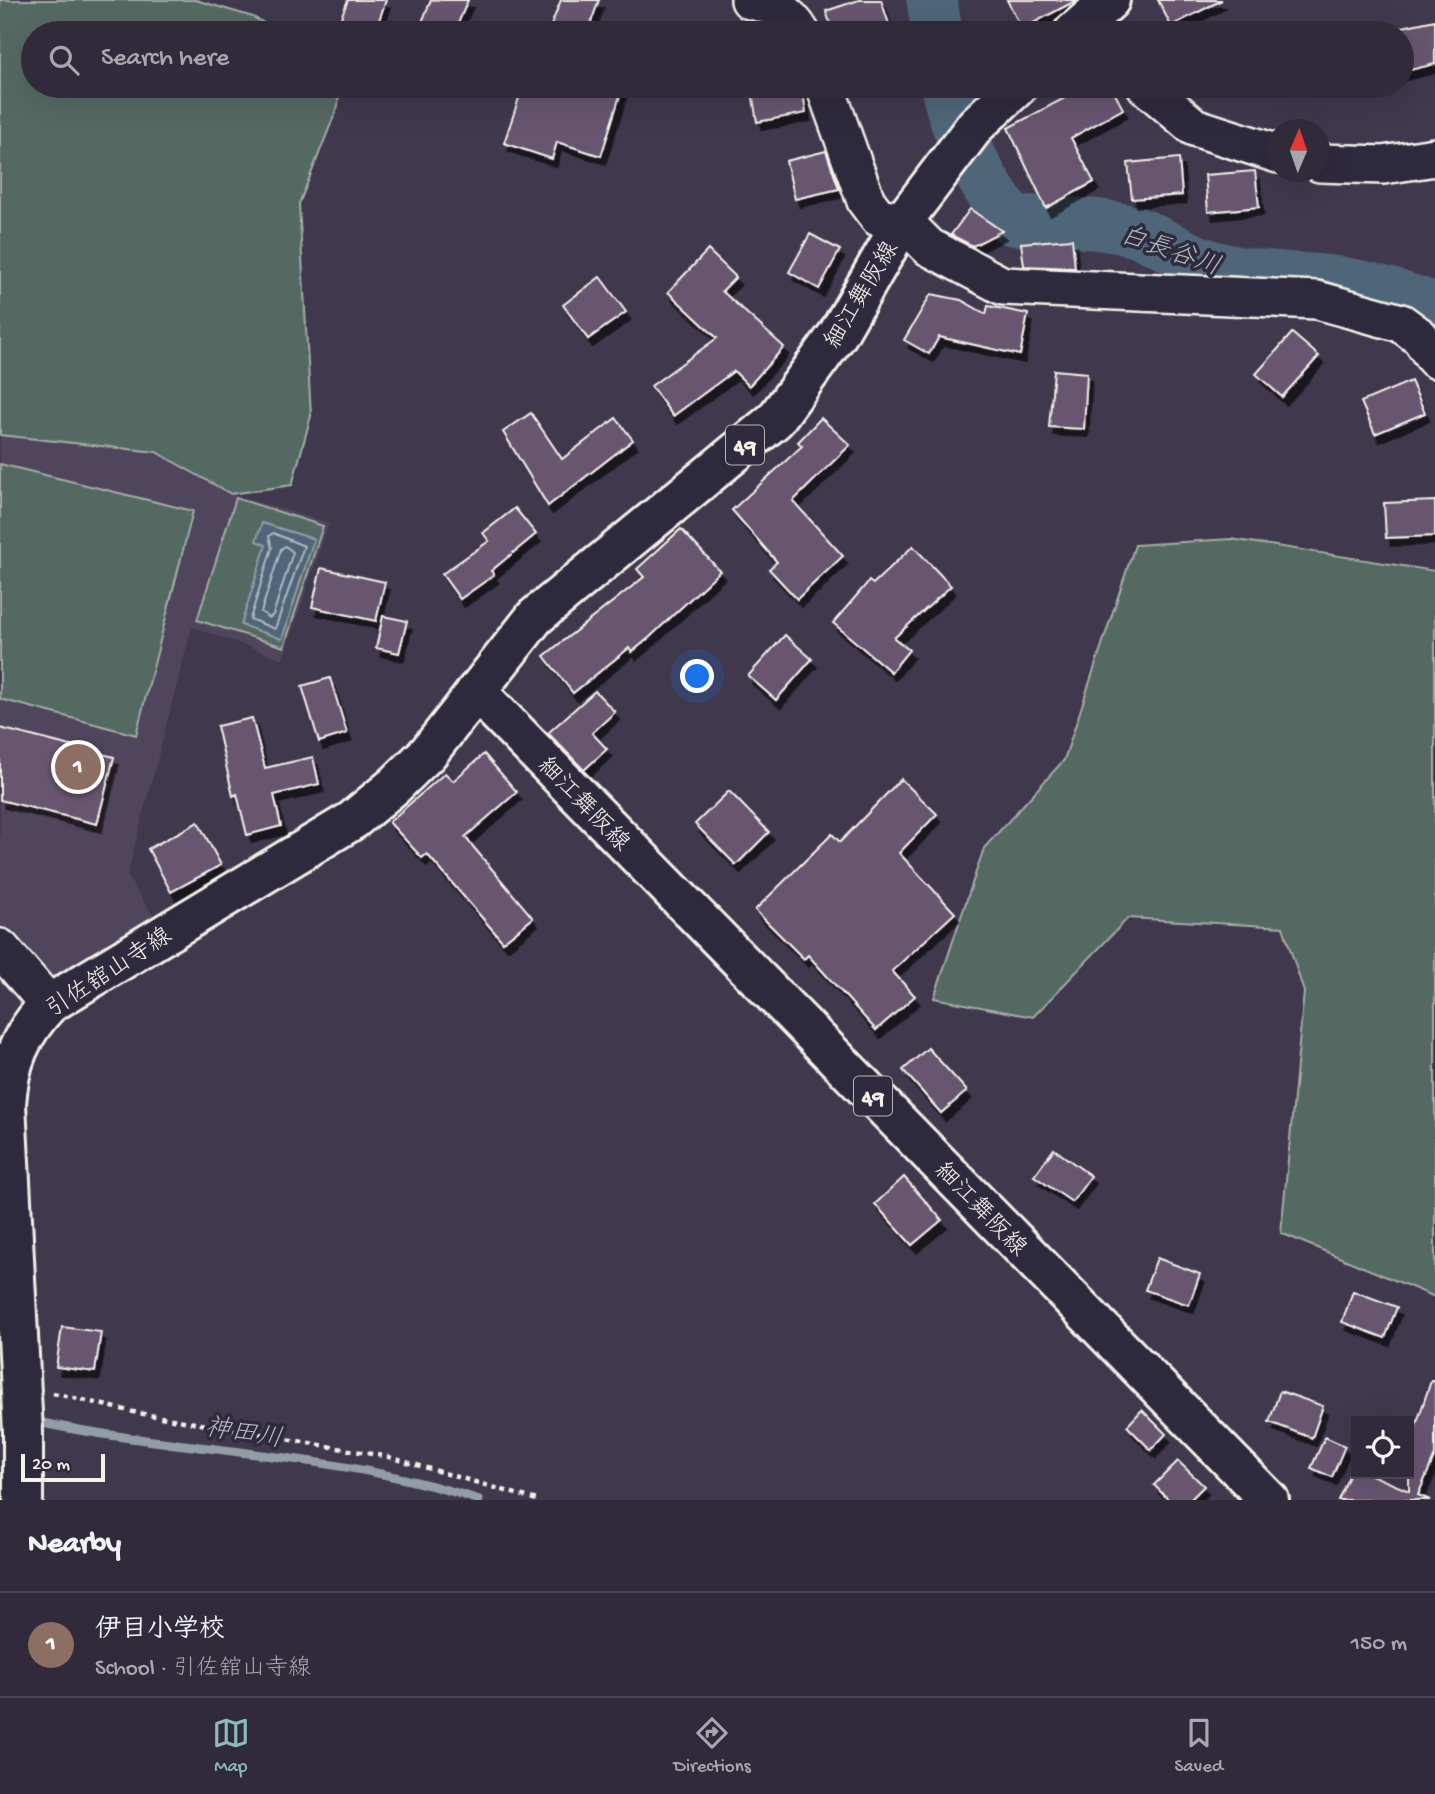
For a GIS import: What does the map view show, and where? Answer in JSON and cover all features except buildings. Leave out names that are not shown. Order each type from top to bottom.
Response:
[{"type":"main road","name":"細江舞阪線","points":[[1006,98],[967,138],[903,221],[838,334],[775,420],[535,617],[476,691],[1269,1500]]},
{"type":"main road","name":"引佐舘山寺線","points":[[23,1500],[23,1432],[6,1104],[8,1074],[18,1044],[49,1004],[353,820],[428,753],[476,691]]},
{"type":"street","points":[[750,0],[773,5],[794,21]]},
{"type":"street","points":[[829,98],[866,201],[878,217],[903,221],[929,247],[1003,286],[1317,300],[1401,323],[1430,338]]},
{"type":"street","points":[[1160,98],[1194,127],[1267,150]]},
{"type":"street","points":[[1330,163],[1383,165],[1435,157]]},
{"type":"street","points":[[0,948],[49,1004]]},
{"type":"path","points":[[21,1391],[58,1394],[138,1413],[389,1457],[537,1500]]},
{"type":"shaded area","points":[[0,433],[156,452],[231,494],[329,523],[283,659],[192,627],[127,876],[156,920],[49,981],[0,939]]},
{"type":"green space","points":[[0,0],[196,0],[260,21],[21,21],[21,98],[338,98],[338,106],[299,204],[311,416],[292,485],[231,494],[156,452],[0,435]]},
{"type":"green space","points":[[0,464],[193,511],[136,735],[0,699]]},
{"type":"green space","points":[[236,498],[323,526],[284,647],[197,620]]},
{"type":"green space","points":[[1231,539],[1435,571],[1435,1297],[1281,1233],[1304,992],[1283,927],[1128,918],[1033,1017],[934,998],[984,848],[1064,760],[1135,545]]},
{"type":"water","points":[[262,523],[314,539],[282,639],[241,625],[266,545],[256,541]]},
{"type":"waterway","name":"白長谷川","points":[[932,0],[935,21]]},
{"type":"waterway","name":"白長谷川","points":[[949,98],[971,157],[991,192],[1012,220],[1079,223],[1130,230],[1217,267],[1260,275],[1359,285],[1435,308]]},
{"type":"waterway","name":"神田川","points":[[33,1421],[88,1432],[369,1471],[479,1500]]},
{"type":"place","name":"伊目小学校","points":[[78,767]]}]
